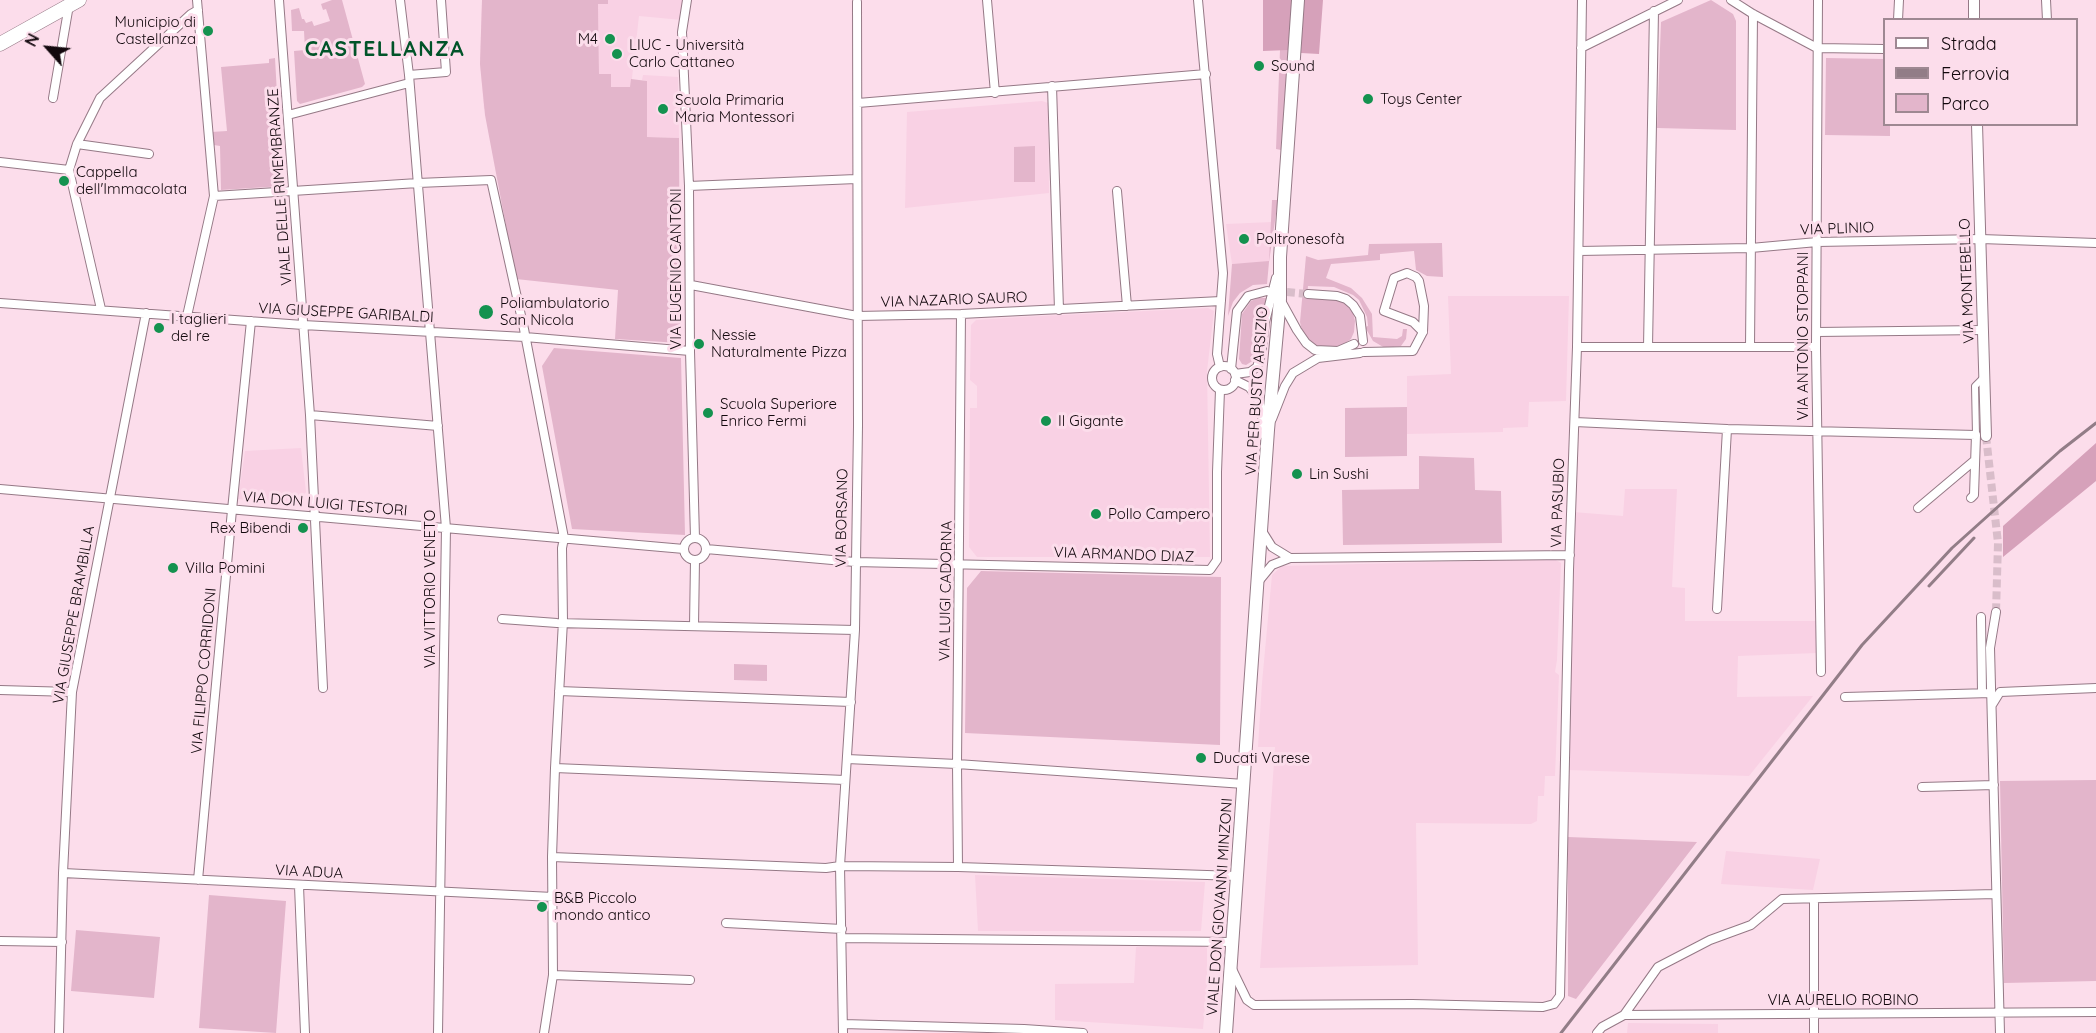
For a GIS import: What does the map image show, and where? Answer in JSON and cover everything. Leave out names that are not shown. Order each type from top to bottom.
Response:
[{"type":"main road","name":"VIA PER BUSTO ARSIZIO","points":[[1244,784],[1268,430],[1280,298],[1280,257],[1298,0]]},
{"type":"main road","points":[[0,44],[74,3]]},
{"type":"main road","name":"VIALE DON GIOVANNI MINZONI","points":[[1226,1033],[1244,784]]},
{"type":"street","points":[[187,316],[214,196],[197,0]]},
{"type":"street","name":"VIALE DELLE RIMEMBRANZE","points":[[279,0],[295,190],[310,415],[323,688]]},
{"type":"street","name":"VIA VITTORIO VENETO","points":[[400,0],[409,79],[446,528],[438,1033]]},
{"type":"street","points":[[288,115],[409,79],[446,72],[441,0]]},
{"type":"street","name":"VIA EUGENIO CANTONI","points":[[687,0],[682,32],[690,186],[690,351],[695,538]]},
{"type":"street","points":[[987,0],[995,93]]},
{"type":"street","points":[[1198,0],[1223,273],[1217,354],[1220,367]]},
{"type":"street","name":"VIA PASUBIO","points":[[1230,963],[1247,1000],[1254,1005],[1412,1004],[1543,1007],[1554,1004],[1560,996],[1577,347],[1582,0]]},
{"type":"street","points":[[1581,48],[1677,0]]},
{"type":"street","points":[[1731,0],[1817,48],[1883,49]]},
{"type":"street","name":"VIA ANTONIO STOPPANI","points":[[1818,0],[1816,347],[1821,672]]},
{"type":"street","points":[[1898,18],[1899,0]]},
{"type":"street","points":[[1974,0],[1974,18]]},
{"type":"street","points":[[2046,0],[2047,18]]},
{"type":"street","name":"VIA BORSANO","points":[[843,1028],[840,866],[855,630],[858,426],[857,2]]},
{"type":"street","points":[[52,98],[74,3]]},
{"type":"street","points":[[101,309],[69,171],[77,144],[100,98],[198,10]]},
{"type":"street","points":[[1648,347],[1654,11]]},
{"type":"street","points":[[1750,347],[1753,14]]},
{"type":"street","points":[[858,103],[1206,74]]},
{"type":"street","points":[[1052,86],[1059,310]]},
{"type":"street","name":"VIA MONTEBELLO","points":[[1977,126],[1983,330],[1981,436]]},
{"type":"street","points":[[77,144],[149,154]]},
{"type":"street","points":[[0,162],[69,171]]},
{"type":"street","points":[[690,186],[856,178]]},
{"type":"street","points":[[214,196],[491,180],[525,337],[564,538],[562,548],[563,621],[552,857],[553,975],[544,1033]]},
{"type":"street","points":[[1117,191],[1127,306]]},
{"type":"street","name":"VIA PLINIO","points":[[1579,251],[1751,248],[1816,242],[1981,239],[2096,243]]},
{"type":"street","points":[[1234,374],[1250,372],[1257,367],[1280,257]]},
{"type":"street","points":[[1280,298],[1297,330],[1306,343],[1315,350],[1338,351],[1361,346],[1389,353],[1413,351],[1423,332],[1424,306],[1419,281],[1407,273],[1394,278],[1384,311],[1413,322],[1423,332]]},
{"type":"street","name":"VIA NAZARIO SAURO","points":[[691,285],[857,316],[961,315],[1221,301]]},
{"type":"street","points":[[1220,367],[1215,370],[1212,377],[1214,385],[1221,390],[1232,387],[1237,311],[1248,296],[1267,291]]},
{"type":"street","points":[[1308,294],[1337,296],[1353,305],[1360,316],[1361,346]]},
{"type":"street","name":"VIA GIUSEPPE GARIBALDI","points":[[0,303],[303,325],[525,337],[690,351]]},
{"type":"street","name":"VIA GIUSEPPE BRAMBILLA","points":[[59,1033],[63,873],[72,692],[146,313]]},
{"type":"street","name":"VIA LUIGI CADORNA","points":[[958,867],[961,315]]},
{"type":"street","name":"VIA FILIPPO CORRIDONI","points":[[198,880],[251,321]]},
{"type":"street","points":[[1817,332],[1983,330]]},
{"type":"street","points":[[1268,430],[1285,386],[1293,373],[1318,358],[1361,346]]},
{"type":"street","points":[[1577,347],[1816,347]]},
{"type":"street","points":[[1220,367],[1234,374],[1249,387],[1257,398],[1262,410],[1266,471]]},
{"type":"street","points":[[1971,498],[1974,495],[1975,460],[1981,436],[1975,386],[1982,379]]},
{"type":"street","name":"VIA ARMANDO DIAZ","points":[[855,562],[1210,570],[1217,560],[1217,472],[1221,390]]},
{"type":"street","points":[[310,415],[438,426]]},
{"type":"street","points":[[1575,422],[1981,436]]},
{"type":"street","points":[[1717,609],[1727,429]]},
{"type":"street","points":[[1918,508],[1975,460]]},
{"type":"street","name":"VIA DON LUIGI TESTORI","points":[[0,489],[684,549]]},
{"type":"street","points":[[1262,531],[1272,548],[1290,558]]},
{"type":"street","points":[[695,538],[702,542],[706,549],[702,557],[694,560],[687,557],[684,549],[687,542],[695,538]]},
{"type":"street","points":[[706,549],[855,562]]},
{"type":"street","points":[[1258,582],[1272,565],[1290,558],[1570,555]]},
{"type":"street","points":[[694,560],[694,626]]},
{"type":"street","points":[[1987,693],[1990,648],[1996,612]]},
{"type":"street","points":[[1980,618],[1987,693],[1992,706],[2000,1033]]},
{"type":"street","points":[[502,619],[557,623],[563,621],[855,630]]},
{"type":"street","points":[[1992,706],[2000,692],[2096,688]]},
{"type":"street","points":[[0,690],[72,692]]},
{"type":"street","points":[[559,691],[850,702]]},
{"type":"street","points":[[1845,697],[1987,693]]},
{"type":"street","points":[[847,759],[957,764],[1244,784]]},
{"type":"street","points":[[555,768],[845,780]]},
{"type":"street","points":[[1922,787],[1994,785]]},
{"type":"street","points":[[552,857],[826,868],[840,866],[958,867],[1238,876]]},
{"type":"street","name":"VIA ADUA","points":[[63,873],[553,897]]},
{"type":"street","points":[[299,886],[305,1033]]},
{"type":"street","points":[[1597,1033],[1602,1027],[1624,1015],[1658,967],[1710,940],[1751,925],[1782,899],[1996,894]]},
{"type":"street","points":[[1814,898],[1814,1033]]},
{"type":"street","points":[[726,923],[842,934],[1232,942]]},
{"type":"street","points":[[0,941],[62,942]]},
{"type":"street","points":[[553,975],[690,980]]},
{"type":"street","name":"VIA AURELIO ROBINO","points":[[1624,1015],[2096,1012]]},
{"type":"street","points":[[843,1028],[1083,1033]]},
{"type":"shaded area","name":"LIUC - Università Carlo Cattaneo","points":[[482,0],[685,0],[682,20],[639,16],[631,87],[611,87],[599,75],[598,5],[484,109],[480,64]]},
{"type":"shaded area","points":[[1263,0],[1292,0],[1288,50],[1263,51]]},
{"type":"shaded area","points":[[1304,0],[1323,0],[1319,54],[1301,53]]},
{"type":"shaded area","name":"Scuola Primaria Maria Montessori","points":[[643,75],[678,77],[679,138],[647,137],[647,81],[642,80]]},
{"type":"shaded area","points":[[1042,101],[1048,103],[1049,193],[905,208],[907,112]]},
{"type":"shaded area","points":[[1272,222],[1269,262],[1232,264],[1226,224]]},
{"type":"shaded area","points":[[1448,296],[1569,296],[1566,401],[1529,402],[1528,427],[1503,428],[1503,432],[1407,434],[1407,376],[1451,374]]},
{"type":"shaded area","points":[[1208,308],[1214,311],[1207,371],[1210,557],[977,557],[969,547],[970,408],[977,408],[977,386],[970,380],[971,325],[976,320]]},
{"type":"shaded area","points":[[2096,443],[2096,481],[2003,557],[2003,526]]},
{"type":"shaded area","points":[[301,448],[306,492],[296,505],[238,499],[245,451]]},
{"type":"shaded area","points":[[1625,489],[1677,489],[1672,587],[1685,588],[1685,621],[1816,621],[1817,653],[1738,656],[1737,697],[1813,696],[1749,776],[1569,770],[1573,512],[1623,516]]},
{"type":"shaded area","points":[[1554,559],[1561,563],[1555,672],[1559,675],[1555,776],[1545,776],[1544,796],[1538,796],[1537,821],[1531,824],[1416,823],[1418,965],[1260,968],[1275,747],[1258,747],[1272,575],[1282,566]]},
{"type":"shaded area","points":[[1726,851],[1820,859],[1813,890],[1721,884]]},
{"type":"shaded area","points":[[975,875],[1205,882],[1201,931],[978,931]]},
{"type":"shaded area","points":[[1199,945],[1207,948],[1203,1029],[1055,1020],[1055,984],[1134,983],[1136,947]]},
{"type":"shaded area","points":[[1628,1023],[1718,1024],[1718,1033],[1627,1033]]},
{"type":"green space","points":[[332,0],[342,0],[365,84],[362,87],[300,104],[297,101],[294,51],[305,50],[304,31],[292,31],[291,10],[299,8],[302,19],[306,23],[312,21],[314,26],[330,21],[326,9],[323,10],[321,4]]},
{"type":"green space","points":[[482,0],[608,0],[608,4],[598,4],[599,74],[611,74],[611,87],[630,87],[631,79],[647,81],[647,137],[679,138],[680,343],[615,339],[618,290],[516,279],[485,115],[480,64]]},
{"type":"green space","points":[[1711,0],[1733,14],[1736,21],[1736,130],[1657,128],[1661,22]]},
{"type":"green space","points":[[1280,50],[1288,50],[1281,150],[1276,149]]},
{"type":"green space","points":[[275,58],[282,186],[221,190],[220,146],[214,145],[211,132],[227,131],[221,67],[269,63],[269,59]]},
{"type":"green space","points":[[1826,58],[1883,59],[1883,126],[1890,126],[1890,136],[1825,135]]},
{"type":"green space","points":[[1035,146],[1035,182],[1014,182],[1014,147]]},
{"type":"green space","points":[[1272,200],[1278,200],[1267,284],[1253,285],[1240,293],[1233,302],[1228,316],[1232,264],[1269,261]]},
{"type":"green space","points":[[1442,243],[1443,277],[1427,276],[1416,270],[1414,251],[1380,254],[1380,260],[1331,264],[1326,278],[1351,288],[1362,298],[1372,314],[1373,337],[1397,339],[1402,336],[1403,329],[1407,329],[1406,339],[1401,346],[1385,348],[1373,341],[1365,327],[1368,326],[1367,317],[1359,300],[1334,287],[1308,286],[1307,297],[1337,300],[1346,304],[1353,313],[1355,321],[1351,339],[1338,348],[1320,348],[1309,342],[1302,331],[1300,322],[1306,256],[1318,260],[1368,255],[1369,244]]},
{"type":"green space","points":[[1267,298],[1266,307],[1257,352],[1254,360],[1246,365],[1242,364],[1239,359],[1242,314],[1251,301]]},
{"type":"green space","points":[[554,348],[681,358],[685,535],[572,529],[542,366]]},
{"type":"green space","points":[[1407,407],[1407,456],[1345,457],[1345,408]]},
{"type":"green space","points":[[1419,456],[1474,458],[1475,490],[1501,491],[1502,543],[1343,545],[1342,490],[1419,489]]},
{"type":"green space","points":[[981,571],[1221,577],[1220,745],[965,733],[967,588]]},
{"type":"green space","points":[[734,664],[767,665],[767,681],[734,680]]},
{"type":"green space","points":[[2096,780],[2096,981],[2004,983],[2000,781]]},
{"type":"green space","points":[[1568,837],[1697,842],[1576,999],[1568,996]]},
{"type":"green space","points":[[209,895],[286,901],[276,1033],[199,1028]]},
{"type":"green space","points":[[76,930],[160,937],[154,998],[71,991]]},
{"type":"tunnel","points":[[1275,291],[1308,294]]},
{"type":"tunnel","points":[[1986,436],[1998,543],[1996,612]]},
{"type":"railway","points":[[1561,1033],[1862,645],[1952,548],[2060,451],[2096,423]]},
{"type":"railway","points":[[1929,586],[1974,538]]},
{"type":"place","name":"Municipio di Castellanza","points":[[208,31]]},
{"type":"place","name":"M4","points":[[610,39]]},
{"type":"place","name":"LIUC - Università Carlo Cattaneo","points":[[617,54]]},
{"type":"place","name":"Sound","points":[[1259,66]]},
{"type":"place","name":"Toys Center","points":[[1368,99]]},
{"type":"place","name":"Scuola Primaria Maria Montessori","points":[[663,109]]},
{"type":"place","name":"Cappella dell'Immacolata","points":[[64,181]]},
{"type":"place","name":"Poltronesofà","points":[[1244,239]]},
{"type":"place","name":"Poliambulatorio San Nicola","points":[[486,312]]},
{"type":"place","name":"I taglieri del re","points":[[159,328]]},
{"type":"place","name":"Nessie Naturalmente Pizza","points":[[699,344]]},
{"type":"place","name":"Scuola Superiore Enrico Fermi","points":[[708,413]]},
{"type":"place","name":"Il Gigante","points":[[1046,421]]},
{"type":"place","name":"Lin Sushi","points":[[1297,474]]},
{"type":"place","name":"Pollo Campero","points":[[1096,514]]},
{"type":"place","name":"Rex Bibendi","points":[[303,528]]},
{"type":"place","name":"Villa Pomini","points":[[173,568]]},
{"type":"place","name":"Ducati Varese","points":[[1201,758]]},
{"type":"place","name":"B&B Piccolo mondo antico","points":[[542,907]]},
{"type":"district","name":"CASTELLANZA","points":[[385,50]]}]
